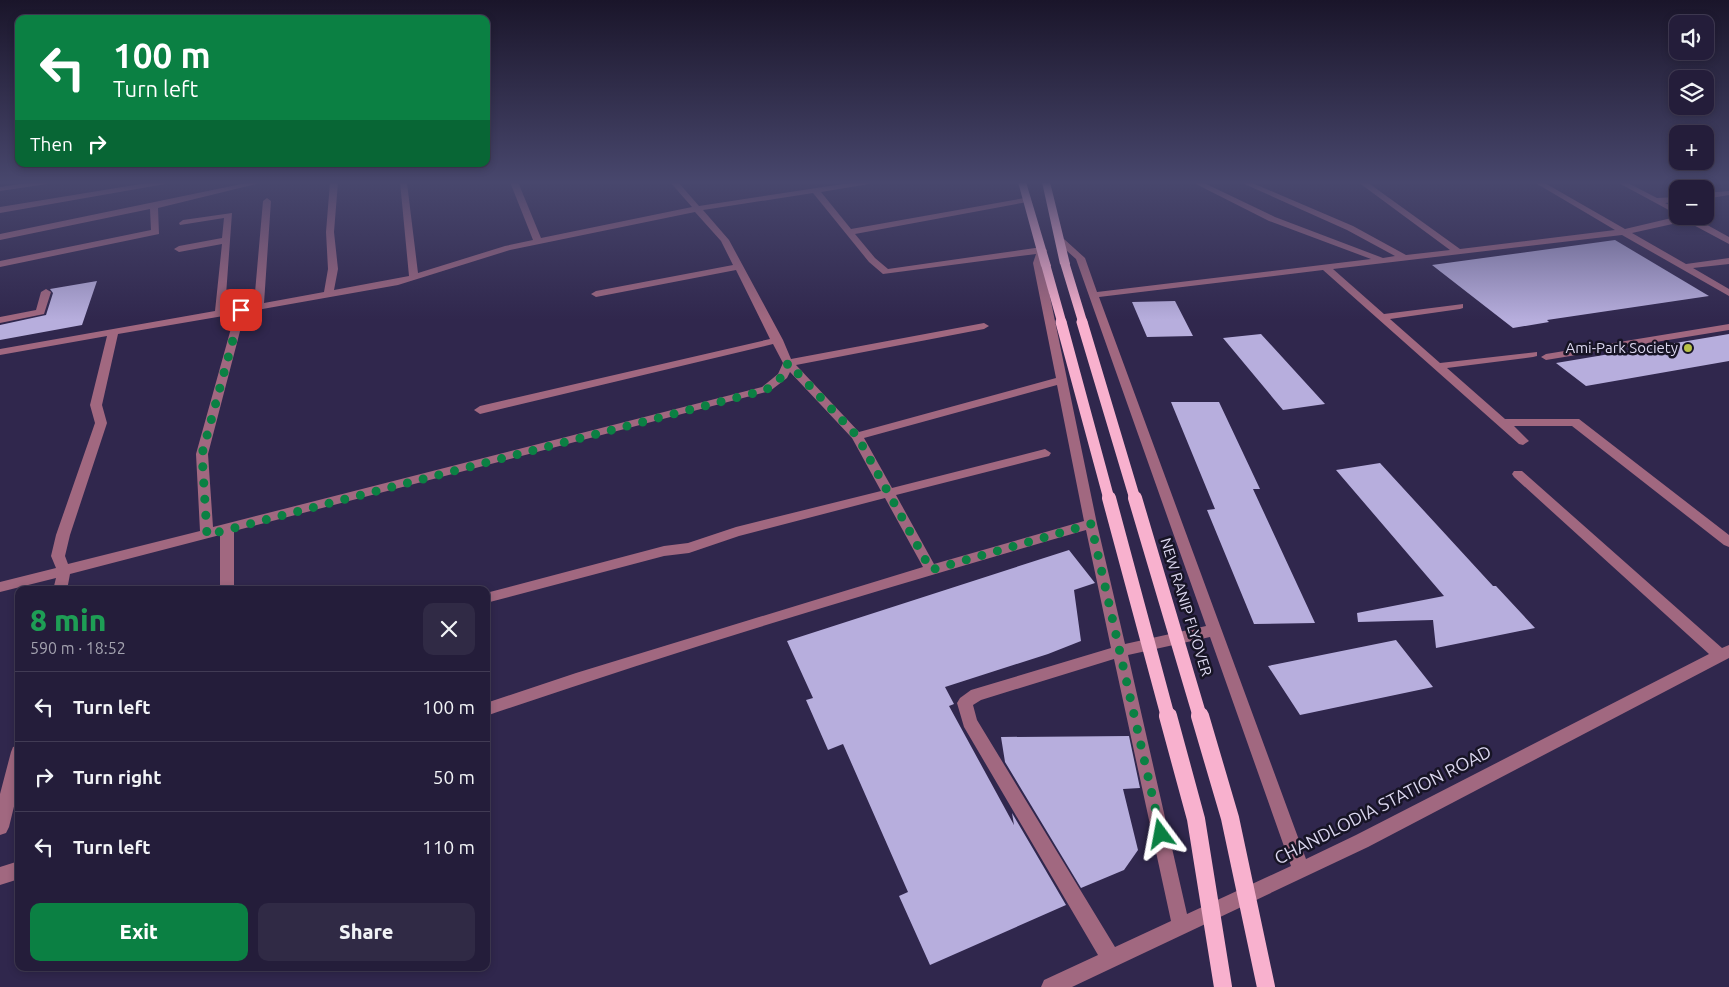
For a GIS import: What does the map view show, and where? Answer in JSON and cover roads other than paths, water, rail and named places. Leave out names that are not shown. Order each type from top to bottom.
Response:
[{"type":"main road","points":[[1036,228],[1196,820],[1223,987]]},
{"type":"main road","name":"NEW RANIP FLYOVER","points":[[1059,228],[1065,264],[1230,818],[1266,987]]},
{"type":"street","points":[[0,237],[44,228]]},
{"type":"street","points":[[0,264],[156,232],[156,228]]},
{"type":"street","points":[[220,314],[228,228]]},
{"type":"street","points":[[259,307],[265,228]]},
{"type":"street","points":[[328,295],[333,269],[330,228]]},
{"type":"street","points":[[408,228],[414,277]]},
{"type":"street","points":[[533,228],[538,241]]},
{"type":"street","points":[[0,352],[398,282],[508,248],[602,228]]},
{"type":"street","points":[[716,228],[725,240],[778,340],[788,363],[857,436],[931,570]]},
{"type":"street","points":[[847,228],[872,260],[886,272],[1042,250],[1038,263],[1091,524],[1181,926]]},
{"type":"street","points":[[850,232],[871,228]]},
{"type":"street","points":[[1294,228],[1384,261]]},
{"type":"street","points":[[1350,228],[1404,258]]},
{"type":"street","points":[[1426,228],[1459,252]]},
{"type":"street","points":[[1616,228],[1729,293]]},
{"type":"street","points":[[1094,295],[1623,232],[1640,228]]},
{"type":"street","points":[[1706,228],[1729,241]]},
{"type":"street","points":[[179,250],[228,240]]},
{"type":"street","points":[[1062,240],[1080,258],[1301,870]]},
{"type":"street","points":[[1683,267],[1729,260]]},
{"type":"street","points":[[596,294],[739,267]]},
{"type":"street","points":[[1326,268],[1523,440]]},
{"type":"street","points":[[0,320],[40,312],[46,292]]},
{"type":"street","points":[[1382,317],[1460,306]]},
{"type":"street","points":[[207,535],[202,454],[241,310]]},
{"type":"street","points":[[788,363],[984,326]]},
{"type":"street","points":[[1546,357],[1729,327]]},
{"type":"street","points":[[61,586],[64,572],[58,556],[63,534],[101,423],[96,405],[113,332]]},
{"type":"street","points":[[480,410],[778,340]]},
{"type":"street","points":[[1438,366],[1533,354]]},
{"type":"street","points":[[0,586],[64,572],[766,390],[783,376],[788,363]]},
{"type":"street","points":[[857,436],[1062,380]]},
{"type":"street","points":[[1504,423],[1575,422],[1729,542]]},
{"type":"street","points":[[490,597],[664,551],[689,548],[736,532],[1045,453]]},
{"type":"street","points":[[1518,474],[1724,653]]},
{"type":"street","points":[[490,709],[576,679],[931,570],[1091,524]]},
{"type":"street","points":[[227,530],[227,586]]},
{"type":"street","points":[[1111,959],[970,722],[965,703],[976,695],[1120,651],[1215,630]]},
{"type":"street","name":"CHANDLODIA STATION ROAD","points":[[1051,987],[1362,841],[1724,653]]},
{"type":"street","points":[[0,827],[15,768]]},
{"type":"street","points":[[0,876],[15,871]]},
{"type":"place","name":"Ami-Park Society","points":[[1688,348]]}]
